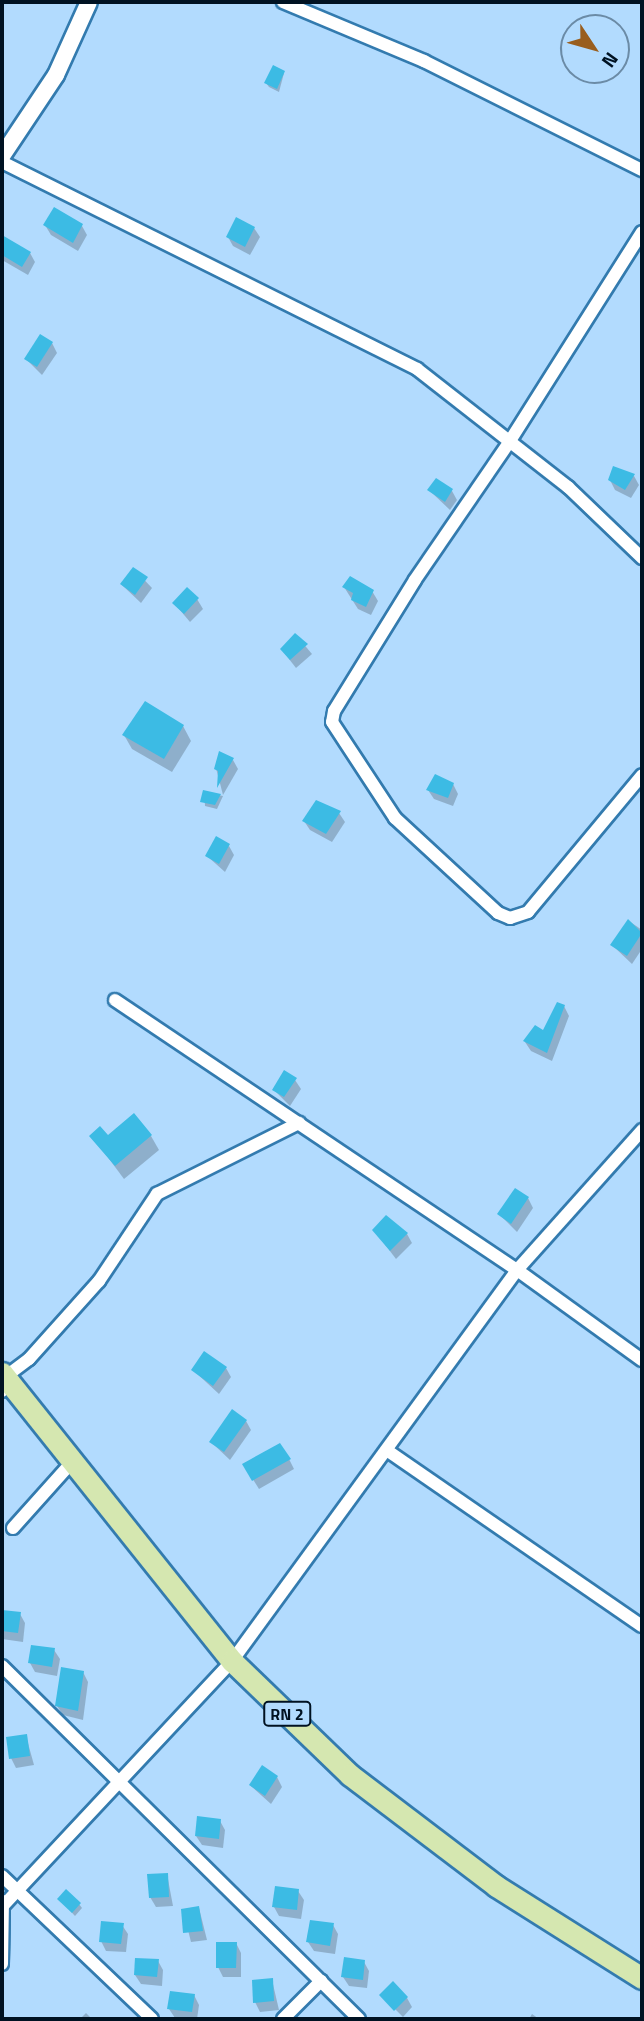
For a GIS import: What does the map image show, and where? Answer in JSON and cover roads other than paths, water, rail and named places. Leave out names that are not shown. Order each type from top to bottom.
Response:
[{"type":"main road","name":"RN 2","points":[[3,1380],[73,1461],[232,1661],[387,1807],[496,1886],[642,1978]]},
{"type":"street","points":[[2,156],[62,63],[89,2]]},
{"type":"street","points":[[283,2],[424,61],[642,170]]},
{"type":"street","points":[[2,162],[417,369],[576,494],[642,558]]},
{"type":"street","points":[[642,232],[510,441],[415,580],[334,711],[332,722],[395,818],[498,914],[510,918],[528,912],[642,775]]},
{"type":"street","points":[[116,1000],[517,1270],[642,1360]]},
{"type":"street","points":[[3,1380],[29,1359],[99,1281],[157,1194],[299,1123]]},
{"type":"street","points":[[6,1900],[232,1661],[388,1451],[517,1270],[642,1130]]},
{"type":"street","points":[[388,1451],[642,1626]]},
{"type":"street","points":[[13,1528],[73,1461]]},
{"type":"street","points":[[2,1666],[120,1779],[359,2019]]},
{"type":"street","points":[[2,1876],[6,1900],[2,1964]]},
{"type":"street","points":[[6,1900],[152,2019]]},
{"type":"street","points":[[283,2019],[321,1981]]}]
